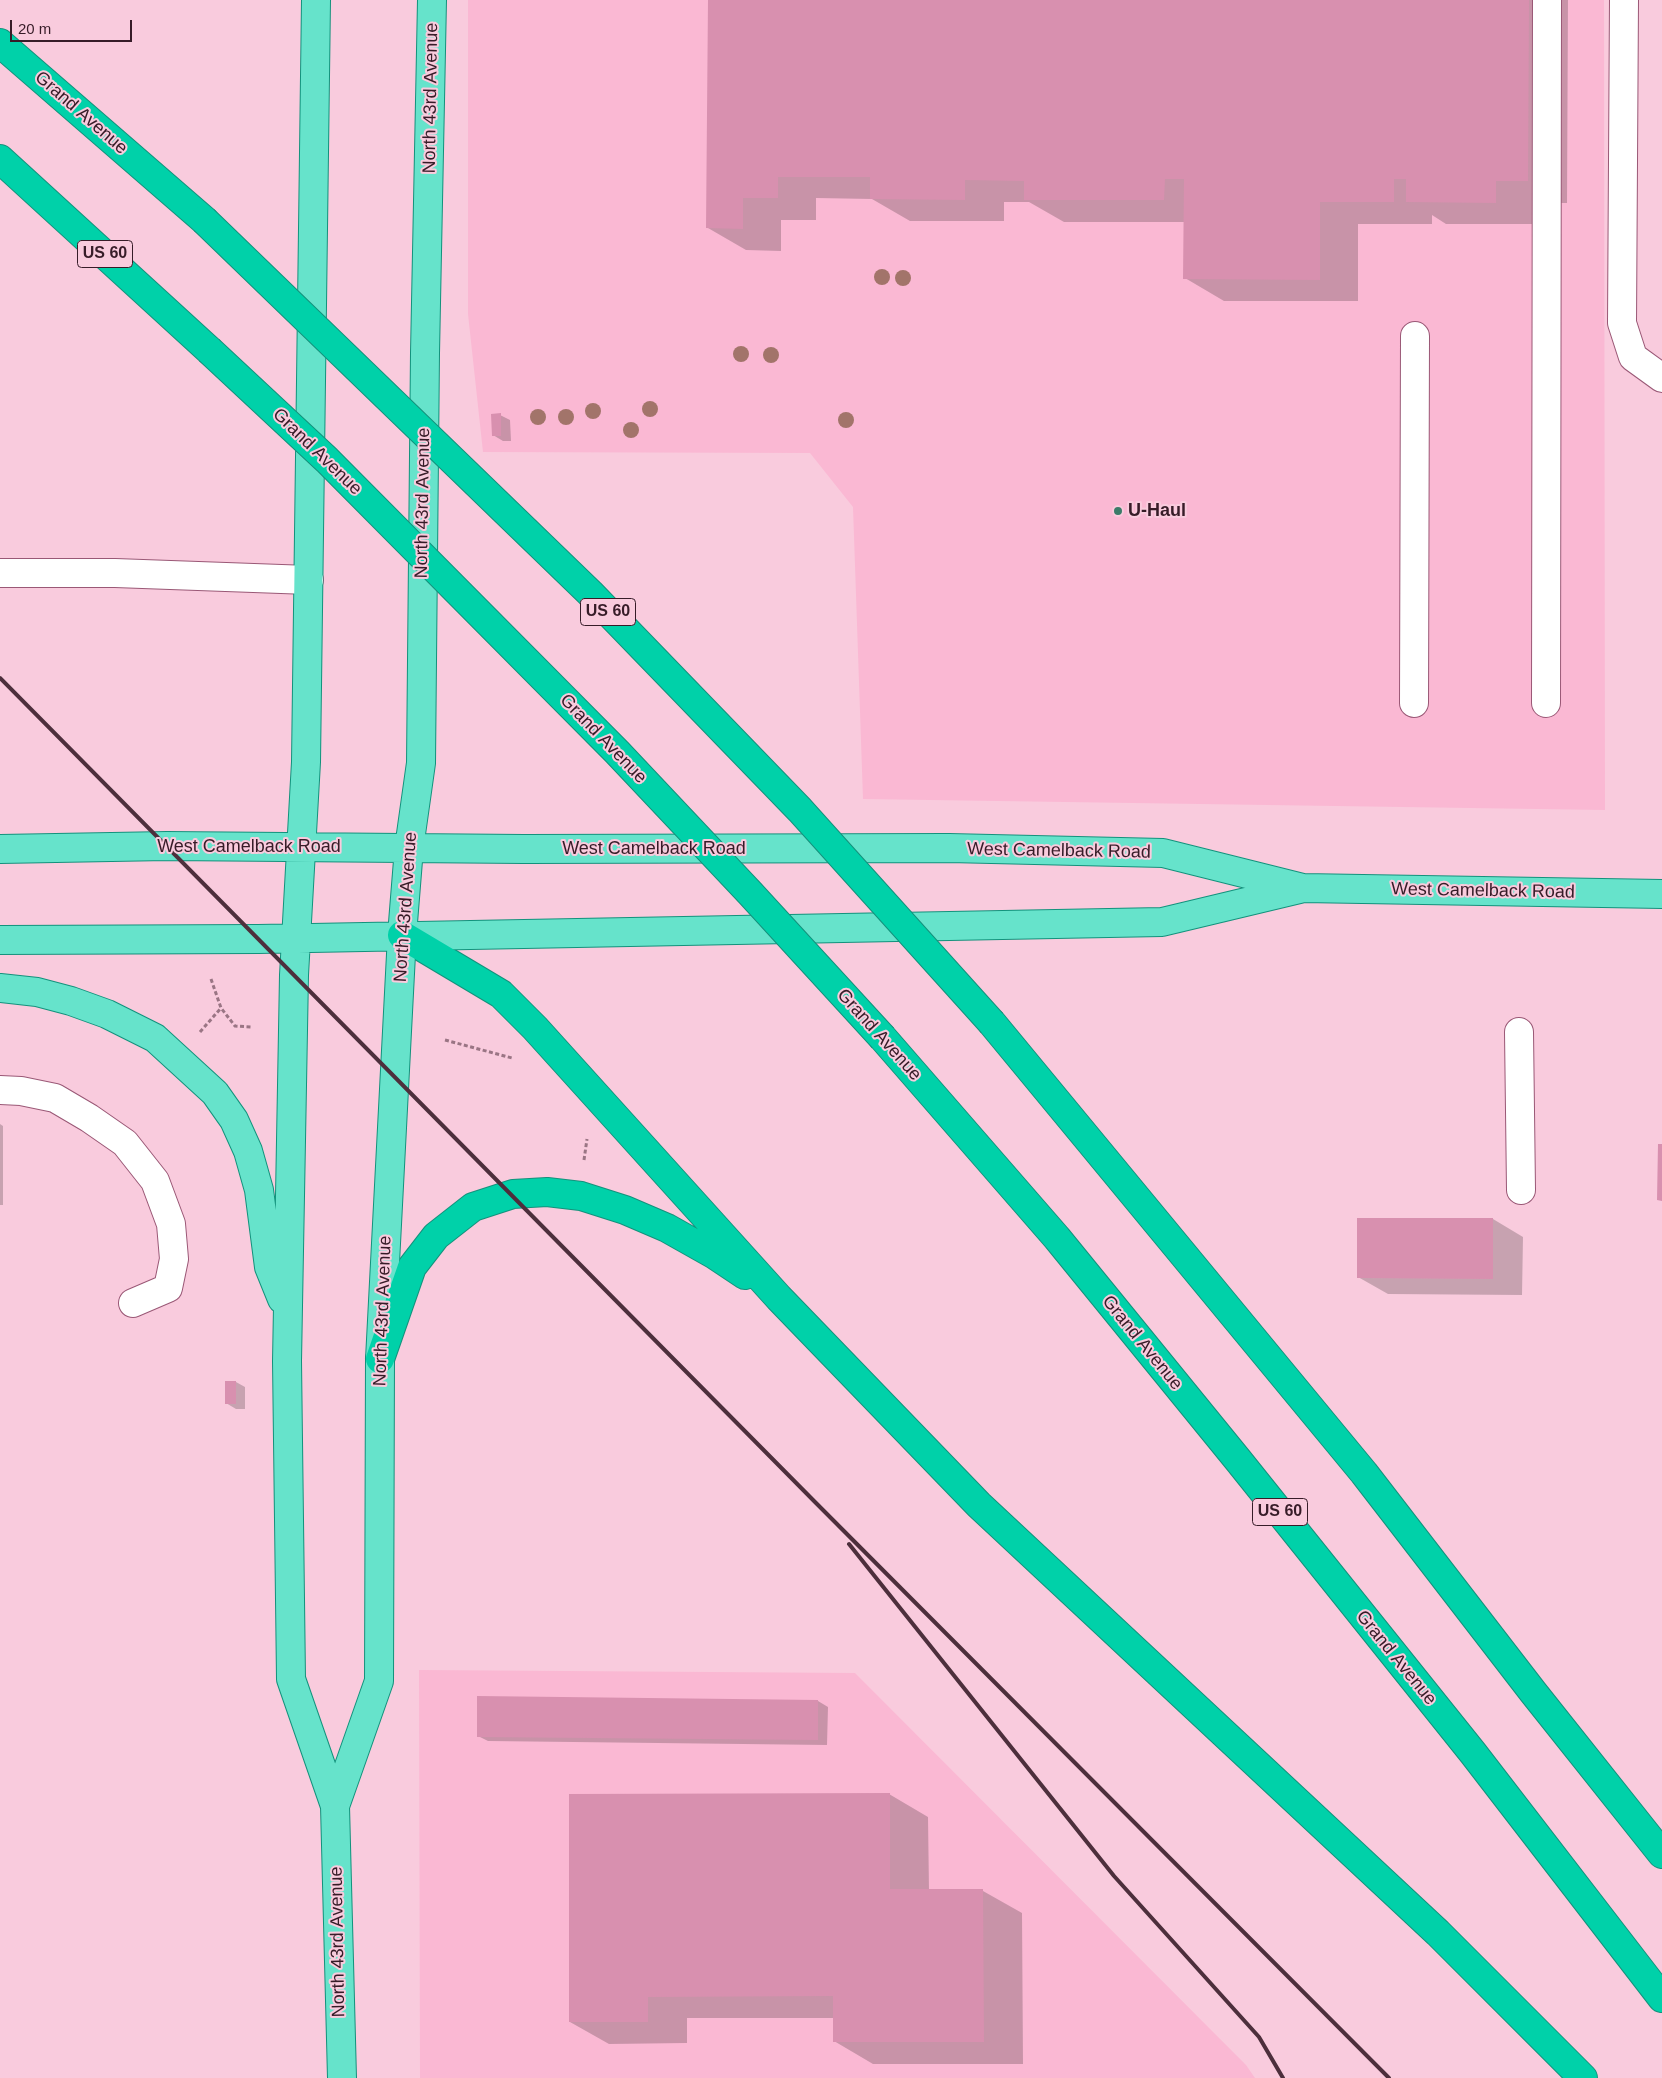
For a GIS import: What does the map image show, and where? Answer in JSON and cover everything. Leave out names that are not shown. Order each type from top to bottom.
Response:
[{"type":"highway","name":"Grand Avenue","points":[[0,44],[204,220],[603,607],[800,810],[992,1023],[1358,1465],[1533,1692],[1662,1854]]},
{"type":"highway","name":"Grand Avenue","points":[[0,159],[328,460],[617,752],[883,1038],[1057,1238],[1238,1460],[1473,1753],[1662,1998]]},
{"type":"highway","points":[[402,935],[501,994],[536,1028],[779,1298],[979,1505],[1430,1926],[1584,2078]]},
{"type":"highway","points":[[380,1359],[412,1267],[436,1236],[473,1207],[513,1194],[548,1192],[581,1196],[625,1210],[667,1228],[716,1255],[779,1298]]},
{"type":"main road","name":"North 43rd Avenue","points":[[316,0],[306,762],[294,975],[286,1311],[291,1679],[335,1806],[342,2078]]},
{"type":"main road","name":"North 43rd Avenue","points":[[335,1806],[380,1681],[380,1359],[402,935],[409,848],[421,762],[425,353],[432,0]]},
{"type":"main road","name":"West Camelback Road","points":[[0,849],[167,846],[302,848],[949,848],[1163,853],[1304,888],[1662,894]]},
{"type":"main road","name":"West Camelback Road","points":[[0,940],[1162,922],[1304,888]]},
{"type":"main road","points":[[0,988],[37,992],[72,1001],[108,1014],[155,1038],[216,1093],[234,1120],[248,1151],[259,1190],[269,1267],[286,1311]]},
{"type":"lane","points":[[1546,702],[1547,0]]},
{"type":"lane","points":[[1624,0],[1622,323],[1633,357],[1662,378]]},
{"type":"lane","points":[[1414,703],[1416,336]]},
{"type":"lane","points":[[1,573],[116,573],[309,580]]},
{"type":"lane","points":[[1520,1032],[1521,1190]]},
{"type":"lane","points":[[0,1090],[21,1091],[56,1098],[125,1143],[156,1181],[172,1224],[174,1259],[168,1288],[133,1304]]},
{"type":"path","points":[[211,979],[221,1008],[236,1026],[251,1027]]},
{"type":"path","points":[[197,1035],[221,1008]]},
{"type":"path","points":[[445,1040],[513,1058],[519,1065]]},
{"type":"path","points":[[584,1162],[587,1137]]},
{"type":"shaded area","points":[[468,0],[1604,0],[1605,810],[863,799],[853,507],[810,453],[483,452],[468,314]]},
{"type":"shaded area","points":[[419,1670],[855,1673],[1246,2065],[1255,2078],[420,2078]]},
{"type":"building","points":[[708,0],[1529,0],[1528,181],[1496,181],[1496,203],[1406,202],[1406,179],[1394,179],[1394,202],[1320,202],[1320,280],[1183,279],[1184,179],[1165,179],[1164,200],[1024,200],[1024,181],[965,180],[965,200],[870,199],[870,177],[778,177],[778,198],[743,198],[743,229],[706,228]]},
{"type":"building","points":[[501,413],[501,436],[492,436],[491,414]]},
{"type":"building","points":[[1658,1144],[1662,1144],[1662,1201],[1657,1200]]},
{"type":"building","points":[[1357,1218],[1493,1218],[1493,1279],[1357,1278]]},
{"type":"building","points":[[225,1381],[236,1381],[236,1404],[225,1404]]},
{"type":"building","points":[[477,1696],[818,1700],[818,1740],[477,1737]]},
{"type":"building","points":[[890,1793],[890,1889],[983,1889],[984,2042],[833,2042],[833,1996],[648,1997],[648,2022],[569,2022],[569,1794]]},
{"type":"railway","points":[[0,678],[816,1503],[1389,2078]]},
{"type":"railway","points":[[849,1544],[1114,1876],[1259,2037],[1283,2078]]},
{"type":"place","name":"U-Haul","points":[[1118,511]]}]
